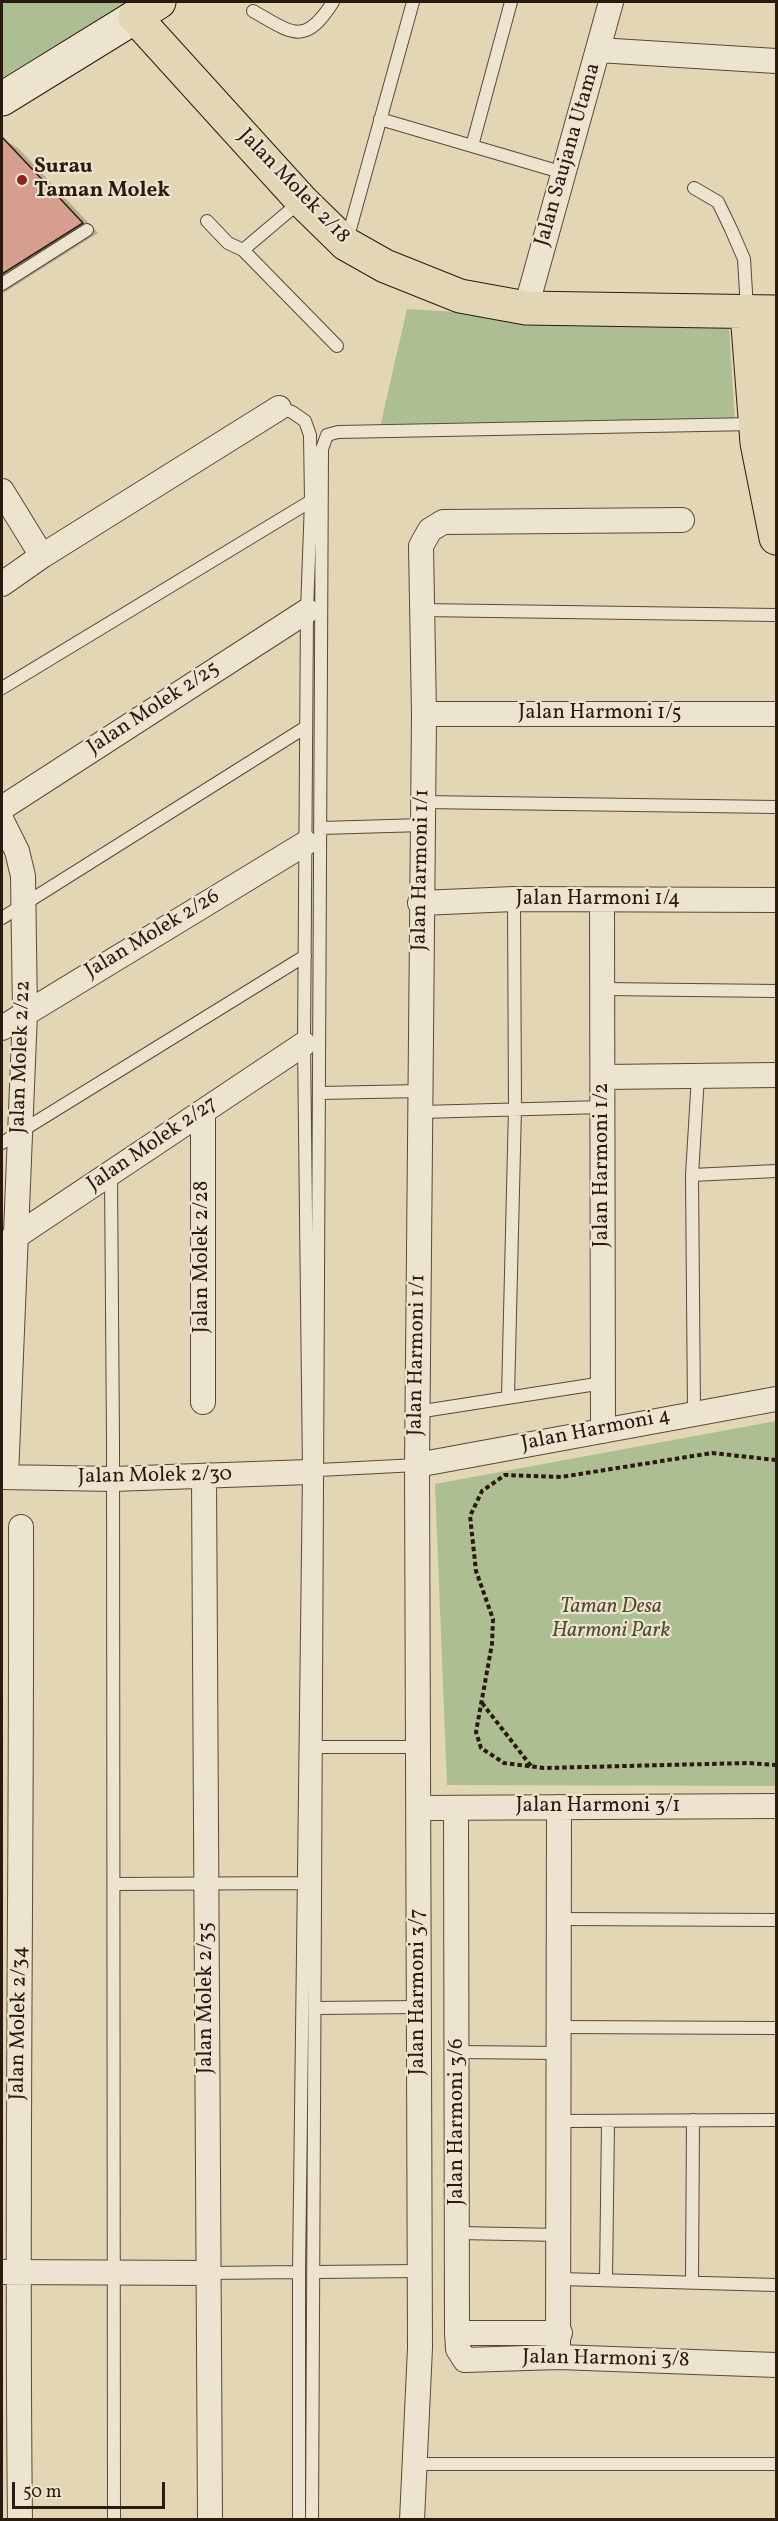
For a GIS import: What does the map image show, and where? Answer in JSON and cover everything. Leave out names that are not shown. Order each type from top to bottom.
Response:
[{"type":"main road","name":"Jalan Molek 2/18","points":[[147,9],[302,201],[346,244],[385,266],[460,296],[526,308],[766,312]]},
{"type":"main road","points":[[766,312],[776,532]]},
{"type":"street","name":"Jalan Saujana Utama","points":[[526,308],[611,2]]},
{"type":"street","points":[[2,99],[147,9]]},
{"type":"street","points":[[598,50],[777,61]]},
{"type":"street","points":[[2,584],[42,556],[279,408]]},
{"type":"street","points":[[2,491],[42,556]]},
{"type":"street","name":"Jalan Harmoni 1/1","points":[[417,1465],[421,1102],[420,903],[424,714],[421,546],[430,530],[443,522],[682,520]]},
{"type":"street","name":"Jalan Molek 2/25","points":[[2,808],[307,611]]},
{"type":"street","name":"Jalan Harmoni 1/5","points":[[424,714],[777,714]]},
{"type":"street","name":"Jalan Molek 2/22","points":[[2,821],[18,851],[23,876],[25,1013],[11,1138],[4,1477]]},
{"type":"street","name":"Jalan Molek 2/26","points":[[2,1028],[313,836]]},
{"type":"street","name":"Jalan Harmoni 1/4","points":[[420,903],[514,899],[777,900]]},
{"type":"street","name":"Jalan Harmoni 1/2","points":[[602,900],[604,989],[603,1431]]},
{"type":"street","name":"Jalan Molek 2/27","points":[[9,1241],[304,1044]]},
{"type":"street","points":[[603,1077],[777,1075]]},
{"type":"street","name":"Jalan Molek 2/28","points":[[203,1112],[203,1402]]},
{"type":"street","name":"Jalan Harmoni 4","points":[[417,1465],[777,1399]]},
{"type":"street","name":"Jalan Harmoni 3/7","points":[[412,2520],[420,2271],[417,1465]]},
{"type":"street","name":"Jalan Molek 2/30","points":[[4,1477],[113,1479],[314,1471]]},
{"type":"street","name":"Jalan Molek 2/35","points":[[204,1477],[210,2520]]},
{"type":"street","name":"Jalan Molek 2/34","points":[[21,1527],[12,1888],[9,2272],[21,2520]]},
{"type":"street","name":"Jalan Harmoni 3/1","points":[[419,1808],[777,1806]]},
{"type":"street","points":[[558,2357],[560,2333],[559,1807]]},
{"type":"street","name":"Jalan Harmoni 3/6","points":[[456,1808],[457,2333]]},
{"type":"street","points":[[9,2272],[209,2273]]},
{"type":"street","points":[[457,2333],[560,2333]]},
{"type":"street","name":"Jalan Harmoni 3/8","points":[[457,2333],[458,2349],[465,2360],[558,2357],[777,2365]]},
{"type":"lane","points":[[253,11],[292,33],[302,34],[317,25],[333,2]]},
{"type":"lane","points":[[346,244],[413,2]]},
{"type":"lane","points":[[472,146],[511,2]]},
{"type":"lane","points":[[380,119],[564,173]]},
{"type":"lane","points":[[694,189],[718,202],[766,312]]},
{"type":"lane","points":[[243,250],[302,201]]},
{"type":"lane","points":[[207,221],[228,243],[243,250],[337,346]]},
{"type":"lane","points":[[2,284],[87,230]]},
{"type":"lane","points":[[279,408],[292,412],[305,421],[307,428],[311,501],[306,727],[313,836],[320,1093],[304,1883],[299,2272],[299,2520]]},
{"type":"lane","points":[[312,2520],[316,1747],[314,1471],[304,1044],[305,956],[313,836],[322,449],[327,435],[338,432],[771,426]]},
{"type":"lane","points":[[2,688],[311,501]]},
{"type":"lane","points":[[422,610],[777,615]]},
{"type":"lane","points":[[2,918],[306,727]]},
{"type":"lane","points":[[313,836],[423,814],[777,807]]},
{"type":"lane","points":[[508,1396],[515,1108],[514,899]]},
{"type":"lane","points":[[11,1138],[305,956]]},
{"type":"lane","points":[[604,989],[777,991]]},
{"type":"lane","points":[[694,1413],[692,1174],[698,1076]]},
{"type":"lane","points":[[320,1093],[515,1108],[603,1107]]},
{"type":"lane","points":[[692,1174],[777,1171]]},
{"type":"lane","points":[[111,1174],[114,2520]]},
{"type":"lane","points":[[417,1412],[603,1383]]},
{"type":"lane","points":[[314,1471],[417,1465]]},
{"type":"lane","points":[[316,1747],[417,1747]]},
{"type":"lane","points":[[114,1884],[304,1883]]},
{"type":"lane","points":[[560,1919],[777,1920]]},
{"type":"lane","points":[[315,2008],[419,2007]]},
{"type":"lane","points":[[560,2027],[777,2028]]},
{"type":"lane","points":[[457,2052],[560,2052]]},
{"type":"lane","points":[[692,2283],[693,2120]]},
{"type":"lane","points":[[560,2121],[777,2120]]},
{"type":"lane","points":[[606,2280],[608,2121]]},
{"type":"lane","points":[[458,2233],[560,2235]]},
{"type":"lane","points":[[315,2272],[420,2271]]},
{"type":"lane","points":[[209,2273],[299,2272]]},
{"type":"lane","points":[[560,2279],[777,2284]]},
{"type":"lane","points":[[414,2464],[777,2464]]},
{"type":"path","points":[[777,1460],[712,1453],[561,1477],[505,1475],[482,1491],[470,1516],[476,1571],[493,1619],[476,1732],[481,1748],[504,1762],[531,1766],[748,1763],[777,1765]]},
{"type":"path","points":[[481,1703],[531,1766]]},
{"type":"green space","points":[[2,2],[131,2],[2,84]]},
{"type":"green space","points":[[407,309],[729,328],[735,420],[380,427]]},
{"type":"green space","name":"Taman Desa Harmoni Park","points":[[776,1421],[776,1786],[447,1785],[435,1484]]},
{"type":"building","name":"Surau Taman Molek","points":[[2,137],[83,223],[2,274]]},
{"type":"place","name":"Surau Taman Molek","points":[[22,180]]}]
